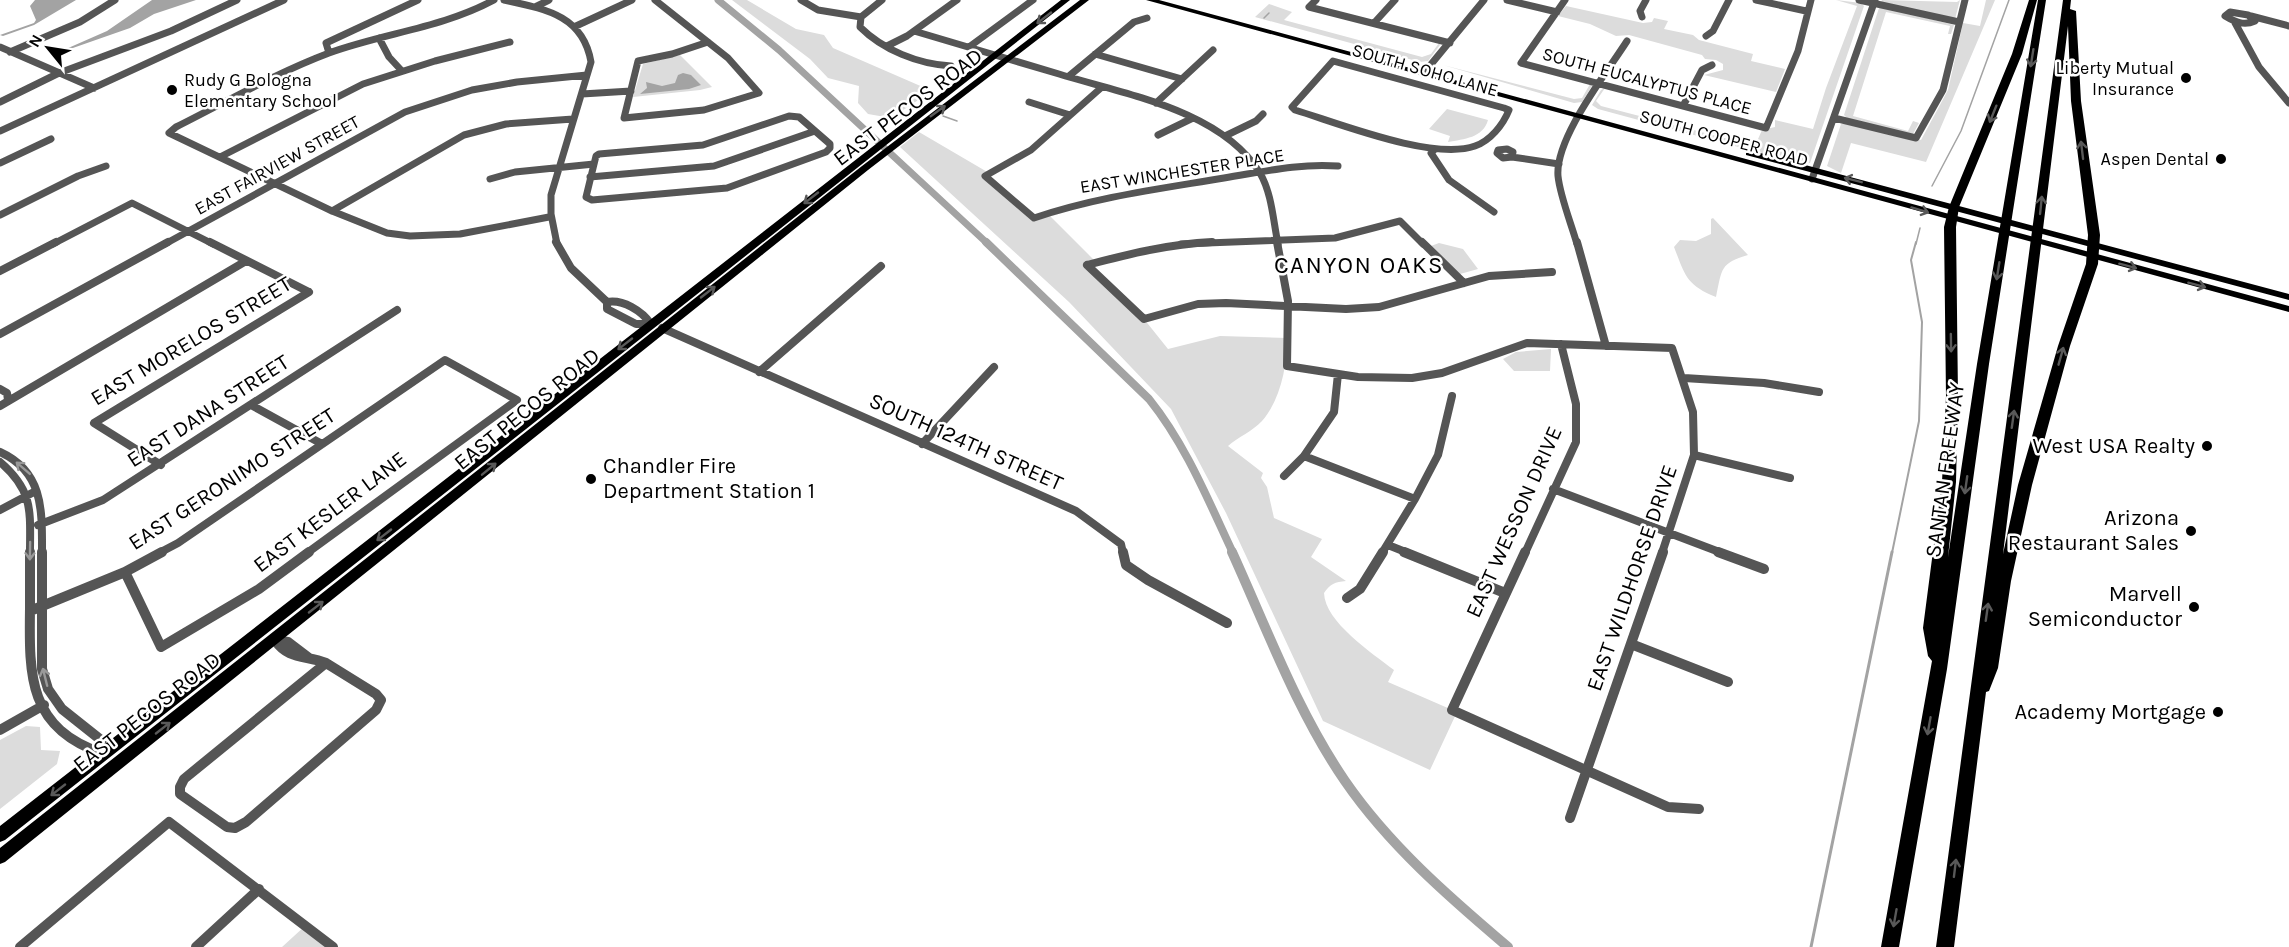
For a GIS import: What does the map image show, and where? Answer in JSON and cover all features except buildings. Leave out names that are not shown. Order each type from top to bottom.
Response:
[{"type":"highway","points":[[1939,669],[1931,628],[1948,482],[1952,396],[1950,227],[1954,207],[2017,54],[2034,0]]},
{"type":"highway","name":"SANTAN FREEWAY","points":[[1890,947],[1939,669],[1983,364],[2042,0]]},
{"type":"highway","points":[[1974,712],[1990,668],[2004,581],[2025,485],[2093,250],[2094,235],[2076,101],[2072,8],[2068,0]]},
{"type":"highway","points":[[1945,947],[2068,0]]},
{"type":"main road","name":"EAST PECOS ROAD","points":[[888,144],[1066,0]]},
{"type":"main road","name":"EAST PECOS ROAD","points":[[0,835],[430,499],[657,326],[877,152],[1010,58],[1085,0]]},
{"type":"main road","name":"SOUTH COOPER ROAD","points":[[1150,0],[1764,157],[1952,220],[2073,252],[2093,250],[2289,297]]},
{"type":"main road","name":"SOUTH COOPER ROAD","points":[[1180,0],[1426,71]]},
{"type":"main road","name":"SOUTH COOPER ROAD","points":[[1581,112],[1697,148],[1969,210],[2073,238],[2093,250],[2289,309]]},
{"type":"main road","points":[[1697,148],[1705,147],[1764,157]]},
{"type":"main road","name":"EAST PECOS ROAD","points":[[0,857],[443,506],[657,326]]},
{"type":"main road","points":[[430,499],[443,506]]},
{"type":"main road","points":[[261,631],[274,640]]},
{"type":"main road","points":[[104,754],[117,764]]},
{"type":"street","points":[[10,52],[71,26],[115,0]]},
{"type":"street","points":[[0,102],[59,73],[171,31],[237,0]]},
{"type":"street","points":[[0,131],[284,0]]},
{"type":"street","points":[[329,53],[326,43],[335,37],[356,30],[418,0]]},
{"type":"street","points":[[494,0],[463,17],[329,53],[176,127],[169,133],[332,211],[387,233],[410,236],[460,234],[549,217]]},
{"type":"street","points":[[504,0],[554,13],[576,26],[584,35],[590,48],[591,62],[550,195],[549,217],[552,234],[565,260],[581,280],[607,302],[607,309],[636,324],[657,326]]},
{"type":"street","points":[[535,7],[549,0]]},
{"type":"street","points":[[576,26],[632,0]]},
{"type":"street","points":[[655,0],[675,19],[708,42],[727,57],[759,93],[704,110],[624,118],[638,61],[672,54],[708,42]]},
{"type":"street","points":[[802,0],[818,10],[861,17]]},
{"type":"street","points":[[882,0],[861,17],[860,27],[865,33],[914,59],[951,66]]},
{"type":"street","points":[[886,46],[916,29],[957,0]]},
{"type":"street","points":[[971,45],[1033,0]]},
{"type":"street","points":[[1316,0],[1309,7],[1450,43]]},
{"type":"street","points":[[1374,23],[1395,0]]},
{"type":"street","points":[[1426,71],[1484,0]]},
{"type":"street","points":[[1507,0],[1557,12],[1565,0]]},
{"type":"street","points":[[1642,17],[1640,10],[1646,0]]},
{"type":"street","points":[[1706,36],[1713,31],[1730,0]]},
{"type":"street","points":[[1756,0],[1806,11],[1811,0]]},
{"type":"street","points":[[1859,0],[1959,22]]},
{"type":"street","points":[[1834,118],[1916,138],[1944,90],[1965,0]]},
{"type":"street","points":[[1813,175],[1874,2]]},
{"type":"street","name":"SOUTH EUCALYPTUS PLACE","points":[[1557,12],[1521,63],[1766,128],[1798,51],[1806,11]]},
{"type":"street","points":[[2274,24],[2234,11],[2225,14],[2245,34],[2250,53],[2259,68],[2289,103]]},
{"type":"street","points":[[2245,34],[2254,19],[2248,15]]},
{"type":"street","points":[[1069,76],[1134,22],[1147,18]]},
{"type":"street","points":[[2234,21],[2289,26]]},
{"type":"street","points":[[916,29],[1156,103],[1193,118],[1225,136],[1259,172],[1268,190],[1288,304],[1287,366],[1378,379],[1431,375],[1505,348],[1527,343],[1606,346],[1558,176],[1559,162],[1568,133],[1627,41]]},
{"type":"street","points":[[380,39],[388,57],[401,70]]},
{"type":"street","points":[[220,157],[337,96],[401,70],[510,42]]},
{"type":"street","points":[[0,47],[94,88]]},
{"type":"street","points":[[1156,103],[1213,50]]},
{"type":"street","points":[[1095,54],[1182,79]]},
{"type":"street","name":"SOUTH SOHO LANE","points":[[1435,149],[1292,107],[1333,61],[1509,110],[1498,128],[1484,142]]},
{"type":"street","points":[[1683,106],[1702,70],[1712,65]]},
{"type":"street","name":"EAST FAIRVIEW STREET","points":[[0,334],[405,112],[427,103],[501,83],[587,75]]},
{"type":"street","points":[[1029,102],[1070,115],[1102,87]]},
{"type":"street","points":[[582,94],[631,91]]},
{"type":"street","points":[[1225,136],[1256,121],[1263,114]]},
{"type":"street","name":"EAST WINCHESTER PLACE","points":[[1070,115],[1031,150],[985,176],[1034,218],[1092,200],[1259,172],[1325,164],[1338,166]]},
{"type":"street","points":[[794,116],[799,117],[815,131],[830,144],[826,152],[726,188],[588,200],[586,197],[590,177],[599,154],[703,145],[794,116]]},
{"type":"street","points":[[1158,135],[1193,118]]},
{"type":"street","points":[[332,211],[464,135],[506,124],[573,119]]},
{"type":"street","points":[[590,177],[714,166],[815,131]]},
{"type":"street","points":[[0,163],[51,139]]},
{"type":"street","points":[[1494,212],[1457,186],[1438,168],[1431,153],[1435,149],[1457,150],[1484,142],[1499,150],[1510,150],[1513,155],[1559,162]]},
{"type":"street","points":[[490,179],[515,172],[594,164]]},
{"type":"street","points":[[0,215],[78,176],[106,166]]},
{"type":"street","points":[[0,271],[132,203],[246,261]]},
{"type":"street","points":[[1464,283],[1400,220],[1335,238],[1184,243],[1143,250],[1087,265],[1144,318],[1198,304],[1288,304],[1346,309],[1379,307],[1489,276],[1552,272]]},
{"type":"street","points":[[4,399],[246,261]]},
{"type":"street","name":"EAST MORELOS STREET","points":[[161,465],[94,423],[309,292],[246,261]]},
{"type":"street","points":[[759,372],[881,266]]},
{"type":"street","points":[[607,302],[617,300],[645,315],[657,326]]},
{"type":"street","name":"EAST DANA STREET","points":[[30,527],[103,500],[161,465],[397,310]]},
{"type":"street","name":"SOUTH 124TH STREET","points":[[657,326],[1076,511],[1122,544],[1126,565],[1148,580],[1219,616],[1227,623]]},
{"type":"street","name":"EAST WESSON DRIVE","points":[[1562,344],[1575,389],[1579,416],[1576,442],[1452,710],[1587,771]]},
{"type":"street","name":"EAST WILDHORSE DRIVE","points":[[1570,818],[1669,534],[1694,455],[1693,412],[1684,378],[1672,348],[1606,346]]},
{"type":"street","name":"EAST GERONIMO STREET","points":[[30,611],[125,572],[178,543],[445,360],[517,400]]},
{"type":"street","points":[[922,444],[994,367]]},
{"type":"street","points":[[1284,476],[1304,456],[1334,412],[1338,374]]},
{"type":"street","points":[[1684,378],[1764,383],[1819,392]]},
{"type":"street","points":[[0,389],[7,393],[0,406]]},
{"type":"street","points":[[1347,598],[1360,589],[1388,545],[1438,455],[1452,396]]},
{"type":"street","name":"EAST KESLER LANE","points":[[125,572],[161,647],[259,589],[477,426],[517,400]]},
{"type":"street","points":[[251,405],[322,444]]},
{"type":"street","points":[[0,452],[11,457],[31,475],[39,490],[42,669],[48,689],[62,709],[100,740],[104,754]]},
{"type":"street","points":[[1694,455],[1790,478]]},
{"type":"street","points":[[1304,456],[1414,499]]},
{"type":"street","points":[[0,462],[21,480],[28,495],[30,674],[40,706],[63,731],[84,747],[104,754]]},
{"type":"street","points":[[1553,489],[1764,569]]},
{"type":"street","points":[[0,510],[39,490]]},
{"type":"street","points":[[1388,545],[1505,593]]},
{"type":"street","points":[[274,640],[280,649],[294,658],[309,658],[327,663],[376,694],[381,700],[376,710],[246,822],[235,828],[227,828],[180,794],[180,787],[184,779],[327,663]]},
{"type":"street","points":[[1631,644],[1728,682]]},
{"type":"street","points":[[0,730],[54,699]]},
{"type":"street","points":[[1587,771],[1668,807],[1699,809]]},
{"type":"street","points":[[20,947],[169,822],[260,889],[333,947]]},
{"type":"street","points":[[196,947],[260,889]]},
{"type":"shaded area","points":[[35,0],[76,0],[34,25],[3,36],[0,35],[34,23],[36,20],[30,6]]},
{"type":"shaded area","points":[[152,0],[196,0],[154,14],[130,28],[50,56],[107,31]]},
{"type":"shaded area","points":[[732,0],[747,0],[796,29],[824,35],[833,48],[932,91],[891,118],[868,114],[858,103],[859,86],[828,78],[810,59]]},
{"type":"shaded area","points":[[1836,0],[1861,3],[1864,6],[1810,163],[1801,164],[1598,109],[1592,105],[1601,90],[1605,88],[1596,101],[1601,106],[1755,146],[1762,130],[1775,127],[1775,120],[1813,129],[1857,6]]},
{"type":"shaded area","points":[[1882,0],[1957,2],[1960,0],[1955,19],[1881,2]]},
{"type":"shaded area","points":[[1986,0],[1995,0],[1926,162],[1851,143],[1841,173],[1827,166],[1841,124],[1848,123],[1921,140],[1948,90],[1963,23],[1980,26]]},
{"type":"shaded area","points":[[1269,4],[1292,12],[1284,20],[1422,57],[1431,54],[1439,43],[1440,45],[1428,61],[1420,62],[1255,17]]},
{"type":"shaded area","points":[[1566,6],[1643,23],[1652,22],[1654,18],[1668,21],[1664,29],[1693,35],[1699,40],[1753,54],[1751,61],[1785,69],[1776,92],[1704,75],[1723,70],[1723,64],[1716,60],[1705,59],[1702,55],[1629,35],[1616,36],[1590,24],[1558,16]]},
{"type":"shaded area","points":[[1879,8],[1954,25],[1951,34],[1948,34],[1950,26],[1886,12],[1853,116],[1908,131],[1913,121],[1919,123],[1913,134],[1849,120],[1844,115]]},
{"type":"shaded area","points":[[680,55],[712,87],[633,97],[643,64]]},
{"type":"shaded area","points":[[1443,65],[1574,99],[1582,98],[1590,84],[1592,86],[1582,102],[1574,103]]},
{"type":"shaded area","points":[[683,73],[691,75],[701,85],[689,89],[640,94],[647,88],[646,82],[662,86],[675,83],[678,75]]},
{"type":"shaded area","points":[[1447,109],[1488,120],[1486,126],[1477,134],[1448,142],[1450,136],[1429,129]]},
{"type":"shaded area","points":[[919,132],[989,173],[985,175],[1034,218],[1047,213],[1097,263],[1088,265],[1144,319],[1168,349],[1220,336],[1287,338],[1282,382],[1274,403],[1258,425],[1228,446],[1263,473],[1261,478],[1267,487],[1274,518],[1322,539],[1311,557],[1346,581],[1333,584],[1326,590],[1324,593],[1326,604],[1332,615],[1351,636],[1394,670],[1388,682],[1457,712],[1430,770],[1323,721],[1226,513],[1171,409],[1069,302],[900,147]]},
{"type":"shaded area","points":[[1713,218],[1748,255],[1727,264],[1721,274],[1716,297],[1692,283],[1674,247],[1680,240],[1696,241],[1711,234],[1711,219]]},
{"type":"shaded area","points":[[1439,243],[1463,249],[1478,269],[1460,274],[1431,246]]},
{"type":"shaded area","points":[[1551,349],[1550,371],[1514,371],[1503,359],[1516,352]]},
{"type":"shaded area","points":[[26,726],[40,727],[41,750],[60,751],[57,764],[0,809],[0,740]]},
{"type":"shaded area","points":[[305,926],[333,947],[282,947]]},
{"type":"waterway","points":[[718,0],[779,50],[988,244]]},
{"type":"waterway","points":[[1932,186],[1961,131],[2009,0]]},
{"type":"waterway","points":[[1264,18],[1269,13]]},
{"type":"waterway","points":[[904,101],[919,106]]},
{"type":"waterway","points":[[943,116],[957,121]]},
{"type":"waterway","points":[[1916,244],[1920,228]]},
{"type":"waterway","points":[[986,242],[1149,399],[1185,454],[1233,553]]},
{"type":"waterway","points":[[1892,553],[1919,421],[1922,322],[1911,260],[1916,242]]},
{"type":"waterway","points":[[1232,552],[1297,698],[1345,781],[1400,848],[1442,889],[1508,947]]},
{"type":"waterway","points":[[1811,947],[1892,552]]},
{"type":"place","name":"Liberty Mutual Insurance","points":[[2186,78]]},
{"type":"place","name":"Rudy G Bologna Elementary School","points":[[172,90]]},
{"type":"place","name":"Aspen Dental","points":[[2221,159]]},
{"type":"place","name":"West USA Realty","points":[[2207,446]]},
{"type":"place","name":"Chandler Fire Department Station 1","points":[[591,479]]},
{"type":"place","name":"Arizona Restaurant Sales","points":[[2191,531]]},
{"type":"place","name":"Marvell Semiconductor","points":[[2194,607]]},
{"type":"place","name":"Academy Mortgage","points":[[2218,712]]},
{"type":"district","name":"CANYON OAKS","points":[[1359,265]]}]
